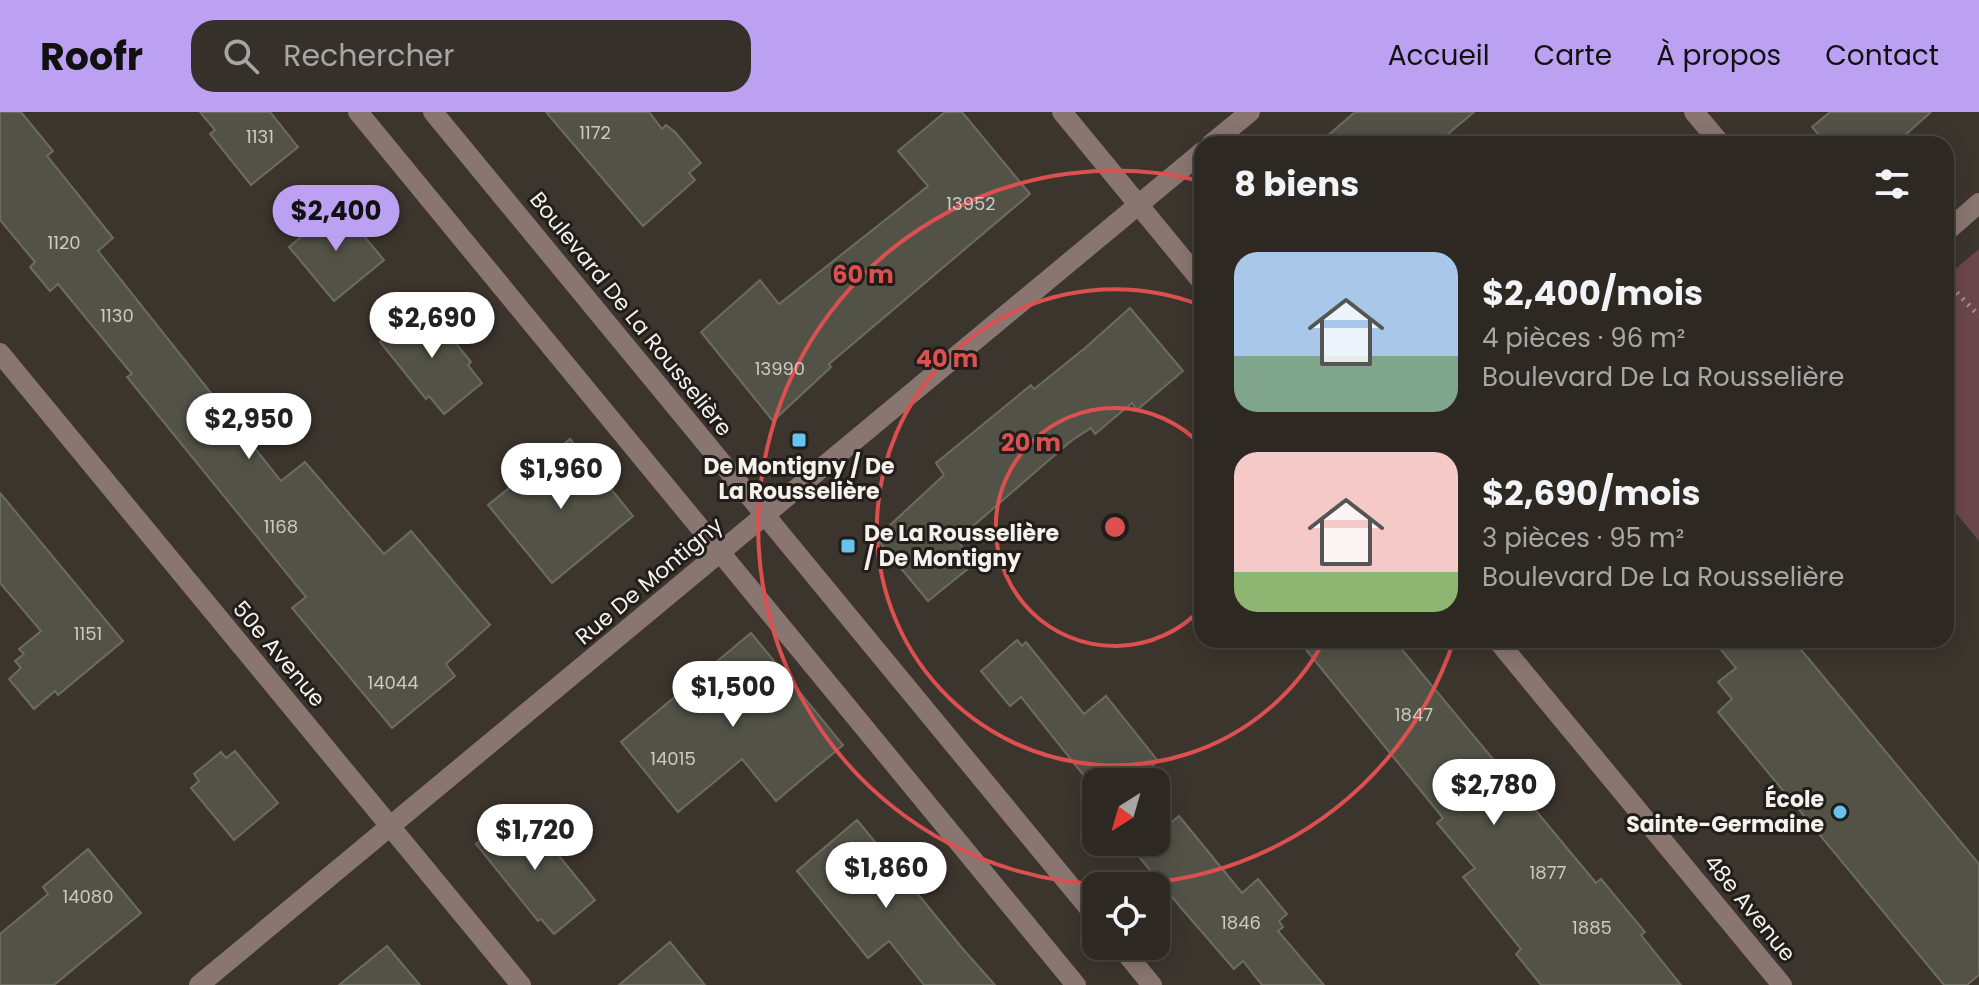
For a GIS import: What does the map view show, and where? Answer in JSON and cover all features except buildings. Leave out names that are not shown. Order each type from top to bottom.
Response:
[{"type":"street","points":[[358,112],[1076,985]]},
{"type":"street","name":"Boulevard De La Rousselière","points":[[433,112],[1082,900]]},
{"type":"street","points":[[1062,112],[1194,272]]},
{"type":"street","points":[[1221,136],[1250,112]]},
{"type":"street","points":[[1694,112],[1714,136]]},
{"type":"street","name":"Rue De Montigny","points":[[199,985],[1194,158]]},
{"type":"street","points":[[1954,225],[1979,203]]},
{"type":"street","name":"50e Avenue","points":[[0,353],[521,985]]},
{"type":"street","name":"48e Avenue","points":[[1504,648],[1782,985]]},
{"type":"street","points":[[1131,960],[1152,985]]},
{"type":"path","points":[[1954,289],[1979,316]]},
{"type":"shaded area","points":[[1979,249],[1979,541],[1954,511],[1954,270]]},
{"type":"place","name":"De Montigny / De La Rousselière","points":[[799,440]]},
{"type":"place","name":"De La Rousselière / De Montigny","points":[[848,546]]},
{"type":"place","name":"École Sainte-Germaine","points":[[1840,812]]}]
